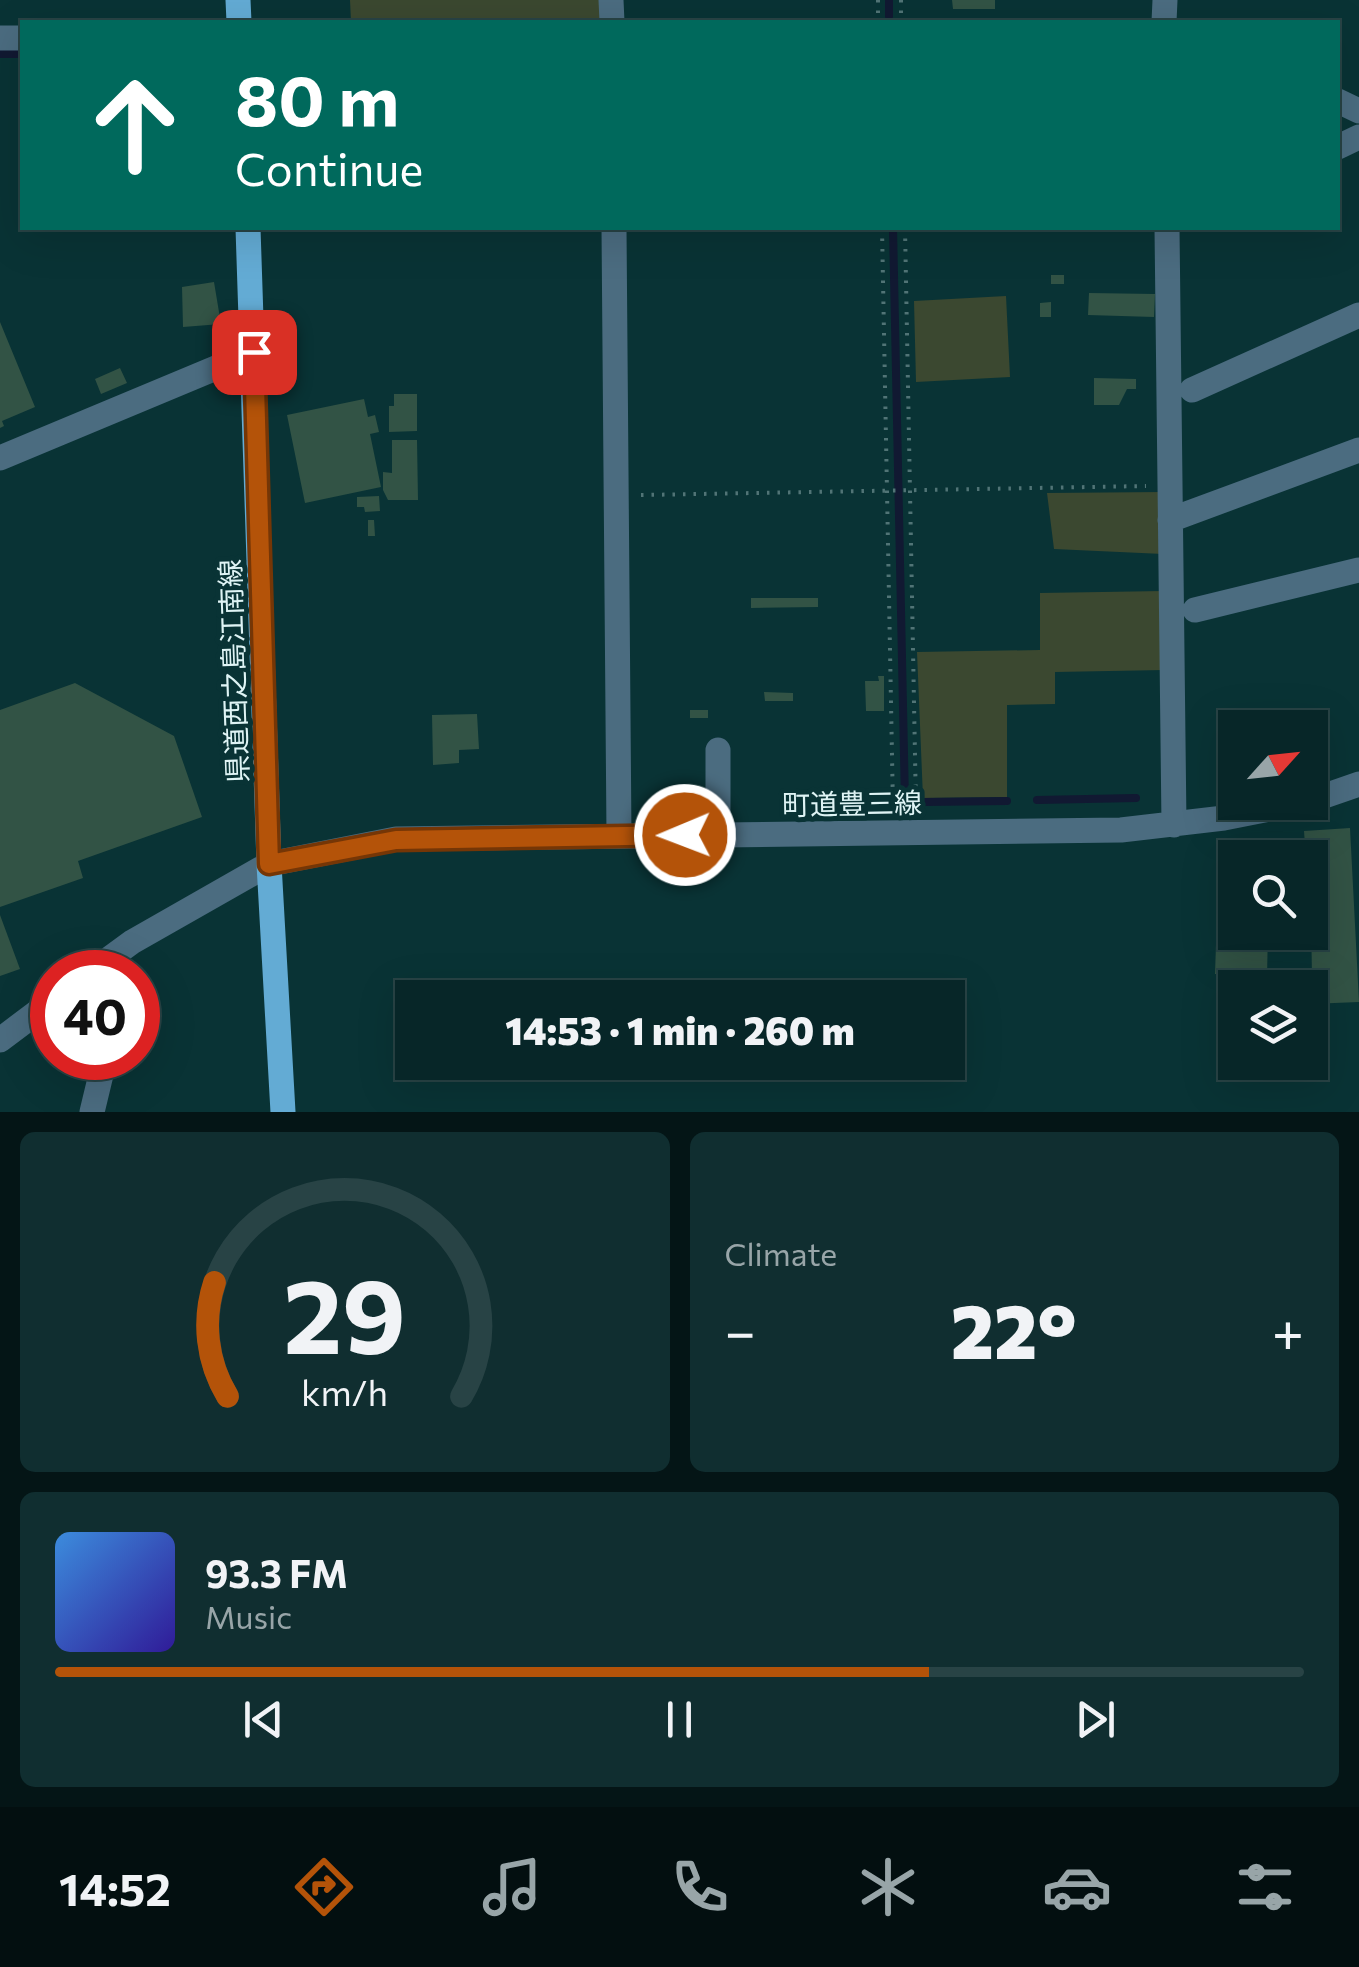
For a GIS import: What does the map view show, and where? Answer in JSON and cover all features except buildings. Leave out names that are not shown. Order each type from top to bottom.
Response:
[{"type":"main road","name":"県道西之島江南線","points":[[248,230],[269,864],[283,1112]]},
{"type":"street","points":[[614,230],[619,836]]},
{"type":"street","points":[[1169,230],[1174,825]]},
{"type":"street","points":[[1192,390],[1359,315]]},
{"type":"street","points":[[0,458],[254,352]]},
{"type":"street","points":[[1174,518],[1359,450]]},
{"type":"street","points":[[1195,610],[1359,570]]},
{"type":"street","points":[[718,750],[718,835]]},
{"type":"street","name":"町道豊三線","points":[[1328,795],[1359,784]]},
{"type":"street","name":"町道豊三線","points":[[121,950],[269,864],[396,840],[905,833],[1174,825],[1218,817]]},
{"type":"street","points":[[130,950],[132,942]]},
{"type":"street","points":[[0,1040],[30,1018]]},
{"type":"street","points":[[92,1112],[100,1080]]},
{"type":"path","points":[[882,230],[905,833]]},
{"type":"path","points":[[905,230],[905,833]]},
{"type":"path","points":[[616,495],[1170,486]]},
{"type":"green space","points":[[350,0],[600,0],[598,20],[351,20]]},
{"type":"green space","points":[[1006,296],[1010,377],[916,382],[914,301]]},
{"type":"green space","points":[[1163,492],[1163,554],[1054,549],[1047,493]]},
{"type":"green space","points":[[1163,591],[1164,670],[1055,672],[1055,704],[1007,705],[1007,797],[923,798],[917,652],[1040,650],[1040,593]]},
{"type":"waterway","points":[[889,0],[889,16]]},
{"type":"waterway","points":[[0,54],[20,54]]},
{"type":"waterway","points":[[893,230],[905,802],[911,802]]},
{"type":"waterway","points":[[1037,800],[1136,798]]},
{"type":"waterway","points":[[923,802],[1007,801]]},
{"type":"route","points":[[254,352],[269,864],[396,840],[685,835]]}]
